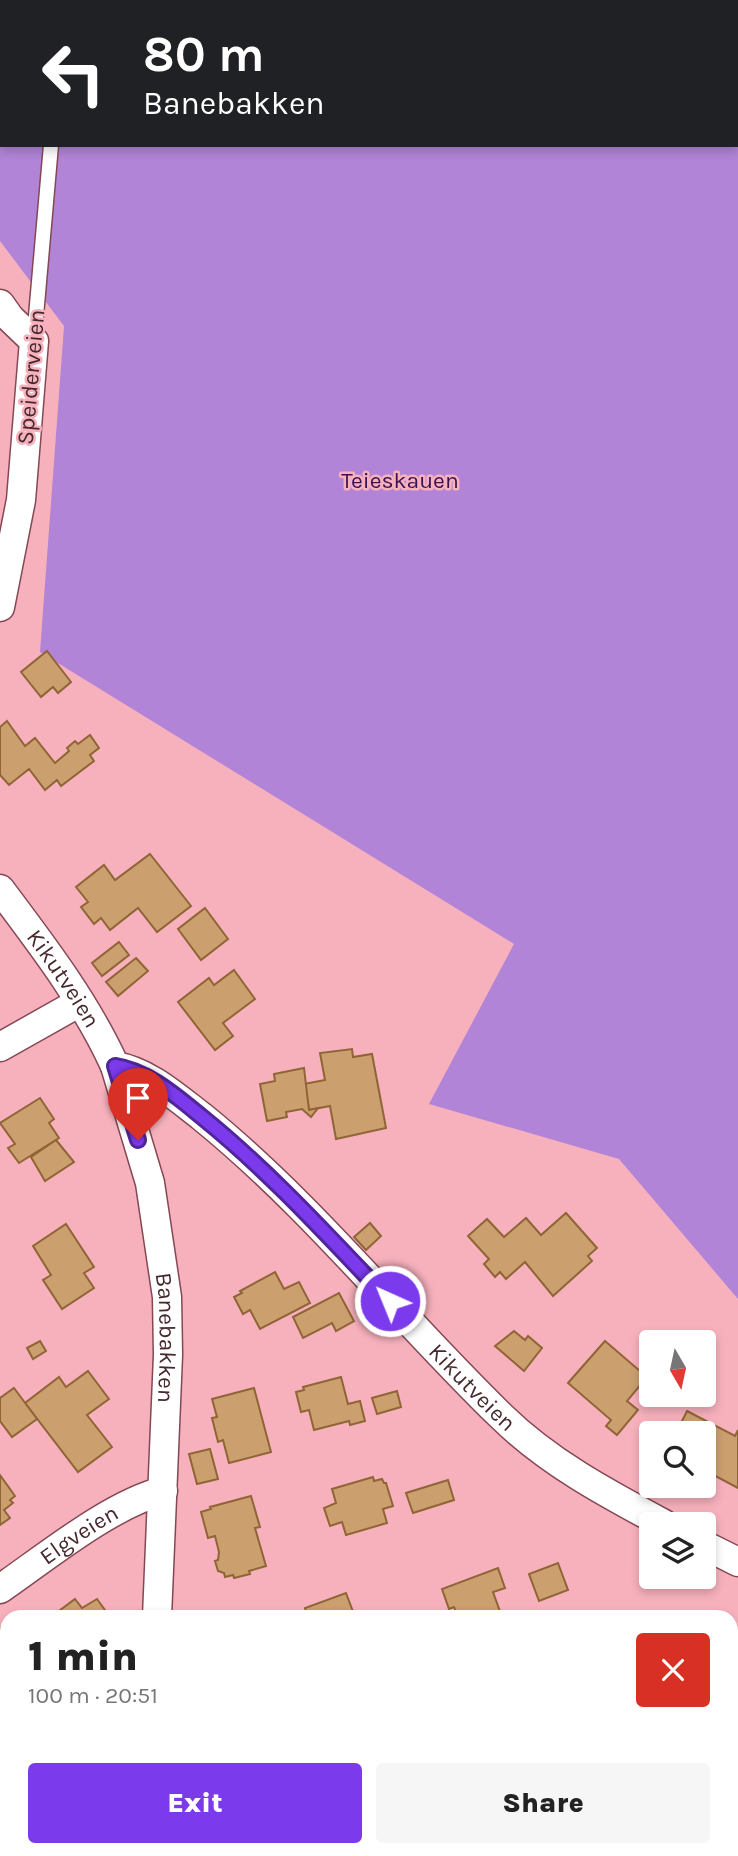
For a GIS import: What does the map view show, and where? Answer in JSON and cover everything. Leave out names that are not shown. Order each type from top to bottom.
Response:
[{"type":"street","points":[[0,304],[10,318],[34,341]]},
{"type":"street","name":"Speiderveien","points":[[0,607],[21,499],[34,341]]},
{"type":"street","name":"Kikutveien","points":[[0,889],[63,974],[102,1037],[115,1066],[129,1068],[169,1091],[227,1137],[296,1203],[502,1418],[573,1474],[642,1512]]},
{"type":"street","points":[[0,1048],[80,1002]]},
{"type":"street","name":"Banebakken","points":[[115,1066],[150,1183],[167,1297],[169,1356],[157,1610]]},
{"type":"street","name":"Elgveien","points":[[0,1589],[128,1504],[163,1491]]},
{"type":"street","points":[[716,1551],[738,1562]]},
{"type":"lane","name":"Speiderveien","points":[[34,341],[51,147]]},
{"type":"green space","name":"Teieskauen","points":[[0,147],[738,147],[738,1299],[619,1159],[429,1104],[514,944],[40,652],[64,326],[0,241]]},
{"type":"building","points":[[47,651],[71,682],[58,693],[53,687],[41,697],[21,672]]},
{"type":"building","points":[[7,721],[25,746],[35,738],[55,763],[69,751],[67,748],[75,741],[78,744],[90,735],[99,748],[90,755],[94,761],[61,786],[57,780],[45,790],[29,769],[9,785],[0,775],[0,727]]},
{"type":"building","points":[[150,854],[191,906],[157,932],[138,908],[110,930],[101,918],[94,924],[81,907],[88,902],[76,887],[104,865],[115,880]]},
{"type":"building","points":[[205,908],[228,939],[201,960],[178,929]]},
{"type":"building","points":[[119,942],[129,955],[102,976],[92,963]]},
{"type":"building","points":[[136,958],[148,971],[118,996],[106,982]]},
{"type":"building","points":[[234,970],[255,999],[223,1023],[233,1036],[215,1050],[178,1002],[209,978],[214,985]]},
{"type":"building","points":[[352,1049],[353,1057],[372,1054],[386,1128],[336,1139],[330,1106],[309,1110],[304,1084],[325,1080],[320,1053]]},
{"type":"building","points":[[304,1068],[309,1110],[318,1108],[311,1117],[302,1109],[286,1112],[287,1117],[267,1121],[260,1084],[275,1081],[274,1074]]},
{"type":"building","points":[[40,1098],[54,1119],[49,1123],[59,1138],[19,1163],[8,1148],[15,1144],[0,1123]]},
{"type":"building","points":[[56,1140],[74,1162],[45,1181],[31,1157]]},
{"type":"building","points":[[566,1213],[597,1248],[588,1256],[592,1261],[553,1296],[525,1262],[506,1279],[500,1272],[495,1277],[484,1264],[489,1259],[468,1236],[487,1219],[504,1237],[526,1218],[541,1235]]},
{"type":"building","points":[[370,1223],[381,1236],[366,1250],[354,1237]]},
{"type":"building","points":[[66,1224],[94,1267],[84,1273],[94,1288],[62,1309],[43,1280],[51,1275],[33,1246]]},
{"type":"building","points":[[275,1272],[284,1289],[299,1282],[310,1303],[260,1329],[250,1310],[243,1314],[234,1297]]},
{"type":"building","points":[[339,1293],[354,1321],[336,1331],[332,1323],[303,1338],[293,1317]]},
{"type":"building","points":[[514,1331],[525,1340],[528,1336],[542,1348],[524,1371],[495,1346]]},
{"type":"building","points":[[40,1341],[46,1351],[33,1359],[27,1348]]},
{"type":"building","points":[[605,1341],[639,1370],[639,1387],[627,1401],[638,1410],[617,1435],[606,1426],[611,1420],[568,1383]]},
{"type":"building","points":[[88,1371],[109,1399],[87,1415],[112,1447],[78,1472],[25,1403],[59,1377],[66,1387]]},
{"type":"building","points":[[341,1377],[348,1404],[360,1401],[365,1421],[350,1425],[349,1421],[314,1430],[309,1410],[301,1412],[296,1392],[304,1390],[303,1387]]},
{"type":"building","points":[[14,1388],[37,1419],[12,1437],[0,1421],[0,1398]]},
{"type":"building","points":[[254,1388],[271,1452],[229,1463],[223,1440],[218,1442],[212,1418],[217,1417],[212,1399]]},
{"type":"building","points":[[397,1391],[401,1407],[377,1414],[372,1398]]},
{"type":"building","points":[[687,1411],[706,1421],[682,1421]]},
{"type":"building","points":[[716,1426],[735,1436],[738,1430],[738,1488],[716,1476]]},
{"type":"building","points":[[210,1449],[218,1479],[197,1484],[189,1454]]},
{"type":"building","points":[[0,1475],[15,1496],[10,1500],[13,1503],[4,1510],[10,1518],[0,1525]]},
{"type":"building","points":[[373,1477],[374,1481],[382,1479],[386,1483],[393,1506],[383,1509],[387,1523],[346,1535],[342,1522],[330,1526],[324,1508],[336,1503],[332,1489]]},
{"type":"building","points":[[448,1480],[454,1500],[413,1513],[406,1493]]},
{"type":"building","points":[[251,1496],[260,1527],[255,1528],[266,1566],[249,1571],[250,1574],[225,1577],[224,1573],[218,1571],[215,1561],[218,1560],[219,1552],[215,1536],[208,1538],[201,1512]]},
{"type":"building","points":[[558,1563],[568,1590],[539,1601],[529,1574]]},
{"type":"building","points":[[498,1568],[505,1588],[493,1592],[499,1610],[449,1609],[442,1589]]},
{"type":"building","points":[[346,1593],[352,1610],[306,1610],[305,1608]]},
{"type":"building","points":[[75,1599],[82,1608],[97,1599],[105,1610],[60,1610]]},
{"type":"route","points":[[138,1140],[115,1066],[129,1068],[169,1091],[227,1137],[296,1203],[390,1301]]}]
